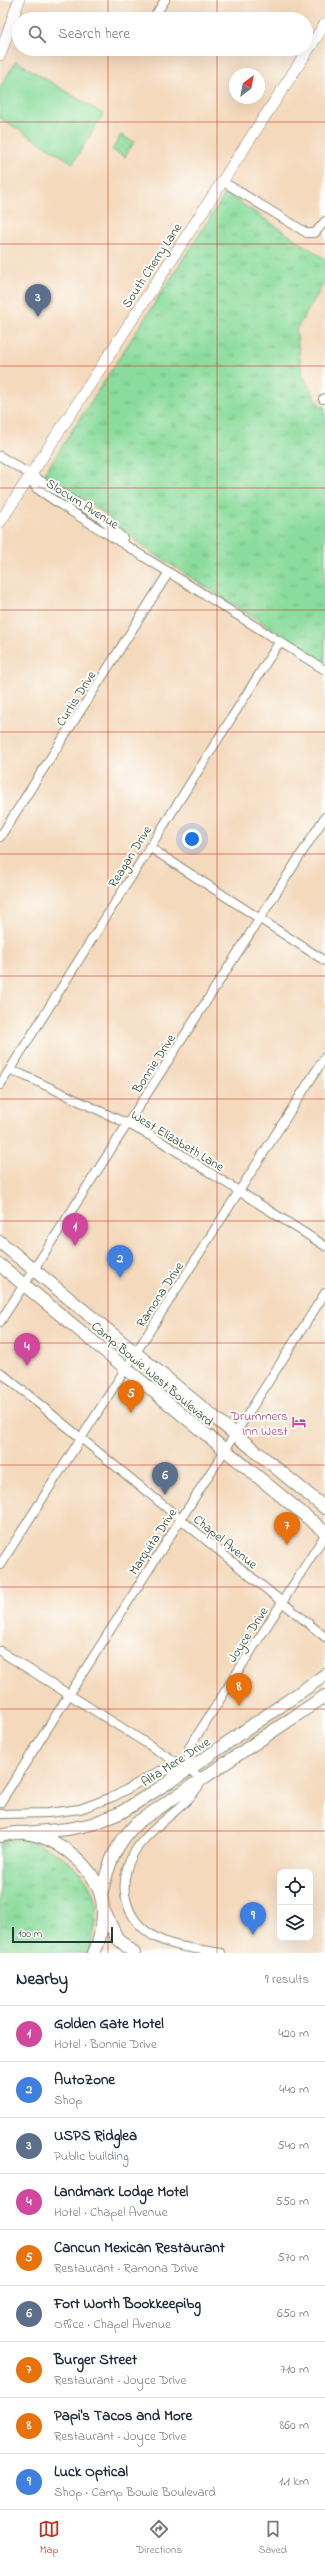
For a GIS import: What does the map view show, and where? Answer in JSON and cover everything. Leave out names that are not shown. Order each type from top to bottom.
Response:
[{"type":"main road","name":"Camp Bowie West Boulevard","points":[[0,1242],[325,1508]]},
{"type":"main road","name":"Camp Bowie West Boulevard","points":[[0,1265],[325,1532]]},
{"type":"main road","name":"Alta Mere Drive","points":[[0,1836],[68,1829],[92,1824],[120,1813],[188,1770],[325,1675]]},
{"type":"main road","points":[[94,1953],[100,1933],[102,1901],[107,1866],[120,1840],[138,1822],[325,1696]]},
{"type":"main road","points":[[25,1833],[66,1849],[86,1870],[102,1901],[117,1938],[134,1953]]},
{"type":"street","points":[[15,12],[19,0]]},
{"type":"street","points":[[157,12],[165,0]]},
{"type":"street","points":[[0,55],[12,20]]},
{"type":"street","name":"South Cherry Lane","points":[[313,42],[325,24]]},
{"type":"street","name":"South Cherry Lane","points":[[0,522],[304,56]]},
{"type":"street","points":[[222,181],[312,234],[325,221]]},
{"type":"street","name":"Slocum Avenue","points":[[0,456],[30,476],[36,488],[325,670]]},
{"type":"street","name":"Curtis Drive","points":[[0,837],[169,572]]},
{"type":"street","name":"Reagan Drive","points":[[0,1085],[280,641]]},
{"type":"street","name":"Bonnie Drive","points":[[0,1322],[35,1270],[325,817]]},
{"type":"street","points":[[149,847],[325,961]]},
{"type":"street","name":"Ramona Drive","points":[[0,1565],[325,1056]]},
{"type":"street","name":"West Elizabeth Lane","points":[[9,1071],[21,1074],[128,1124],[239,1191],[325,1246]]},
{"type":"street","name":"Marquita Drive","points":[[0,1803],[67,1695],[325,1293]]},
{"type":"street","name":"Chapel Avenue","points":[[0,1372],[325,1637]]},
{"type":"street","name":"Joyce Drive","points":[[188,1770],[188,1748],[325,1536]]},
{"type":"street","points":[[0,1651],[67,1695],[203,1778],[196,1792],[140,1844],[128,1863],[123,1879],[126,1905],[139,1925],[147,1933],[170,1944],[221,1953]]},
{"type":"street","points":[[0,1814],[48,1814],[80,1809],[115,1796],[159,1771],[188,1770]]},
{"type":"green space","points":[[16,61],[103,114],[73,163],[0,118],[0,88]]},
{"type":"green space","points":[[121,135],[134,142],[125,157],[112,150]]},
{"type":"green space","points":[[226,193],[325,259],[325,282],[296,330],[302,374],[321,408],[325,406],[325,663],[145,548],[101,511],[44,474]]},
{"type":"green space","points":[[15,1839],[39,1844],[51,1850],[73,1865],[89,1885],[96,1903],[96,1918],[88,1953],[0,1953],[0,1843]]},
{"type":"place","name":"USPS Ridglea","points":[[38,317]]},
{"type":"place","name":"Golden Gate Motel","points":[[75,1246]]},
{"type":"place","name":"AutoZone","points":[[120,1278]]},
{"type":"place","name":"Landmark Lodge Motel","points":[[27,1366]]},
{"type":"place","name":"Cancun Mexican Restaurant","points":[[131,1413]]},
{"type":"place","name":"Drummers Inn West","points":[[299,1422]]},
{"type":"place","name":"Fort Worth Bookkeepibg","points":[[165,1495]]},
{"type":"place","name":"Burger Street","points":[[287,1545]]},
{"type":"place","name":"Papi's Tacos and More","points":[[239,1706]]},
{"type":"place","name":"Luck Optical","points":[[253,1935]]}]
